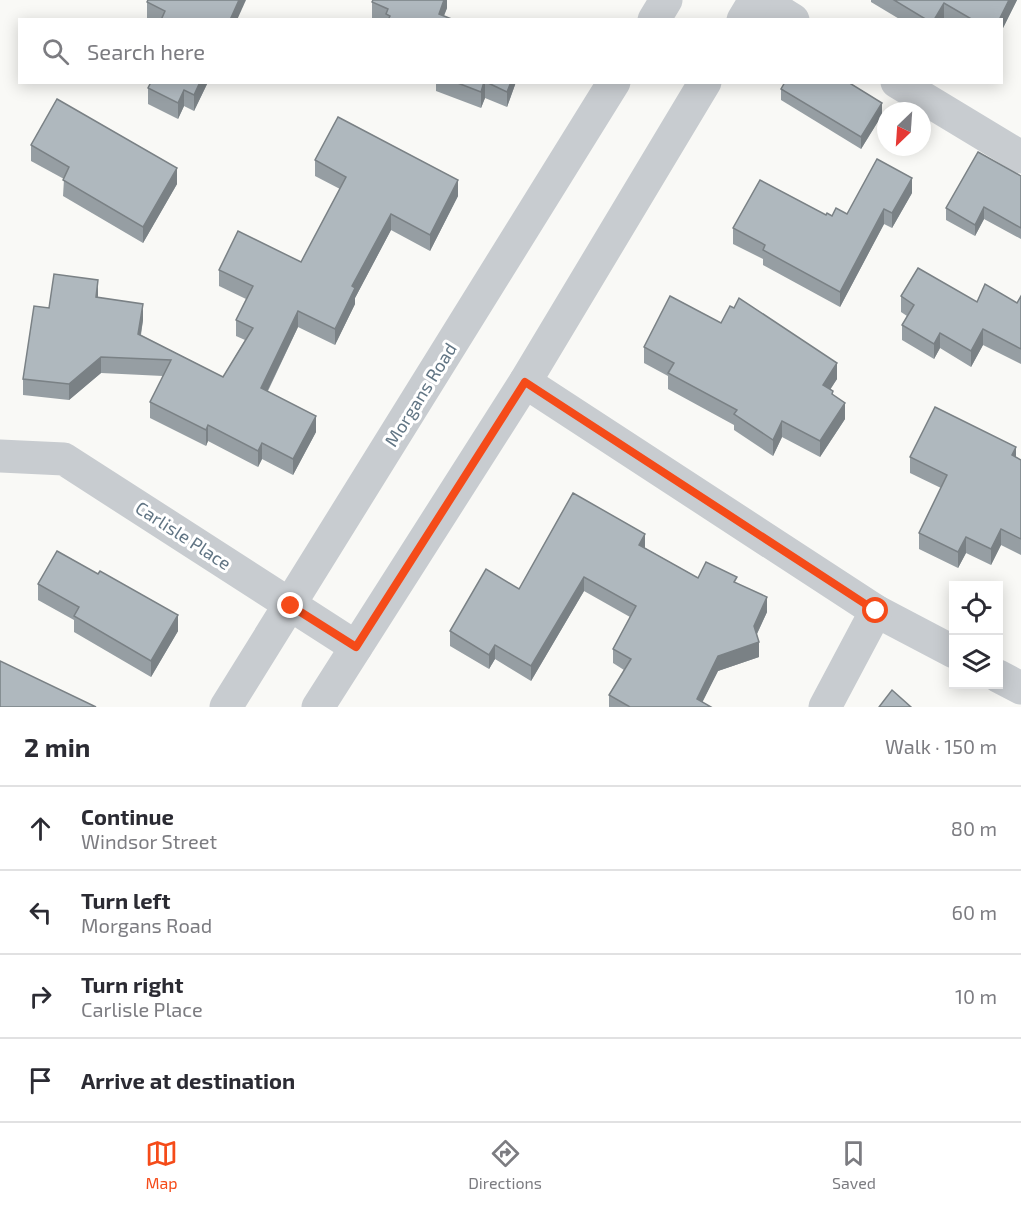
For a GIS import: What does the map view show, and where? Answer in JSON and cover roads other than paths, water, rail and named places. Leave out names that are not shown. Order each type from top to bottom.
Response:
[{"type":"street","points":[[655,18],[666,0]]},
{"type":"street","points":[[744,18],[755,0]]},
{"type":"street","points":[[761,0],[790,18]]},
{"type":"street","name":"Morgans Road","points":[[226,707],[291,606],[613,84]]},
{"type":"street","points":[[900,84],[1021,157]]},
{"type":"street","points":[[318,707],[525,382],[694,87]]},
{"type":"street","points":[[525,382],[876,611],[949,649]]},
{"type":"street","name":"Carlisle Place","points":[[0,456],[64,459],[356,647]]},
{"type":"street","points":[[825,707],[876,611]]},
{"type":"street","points":[[1003,678],[1021,688]]}]
